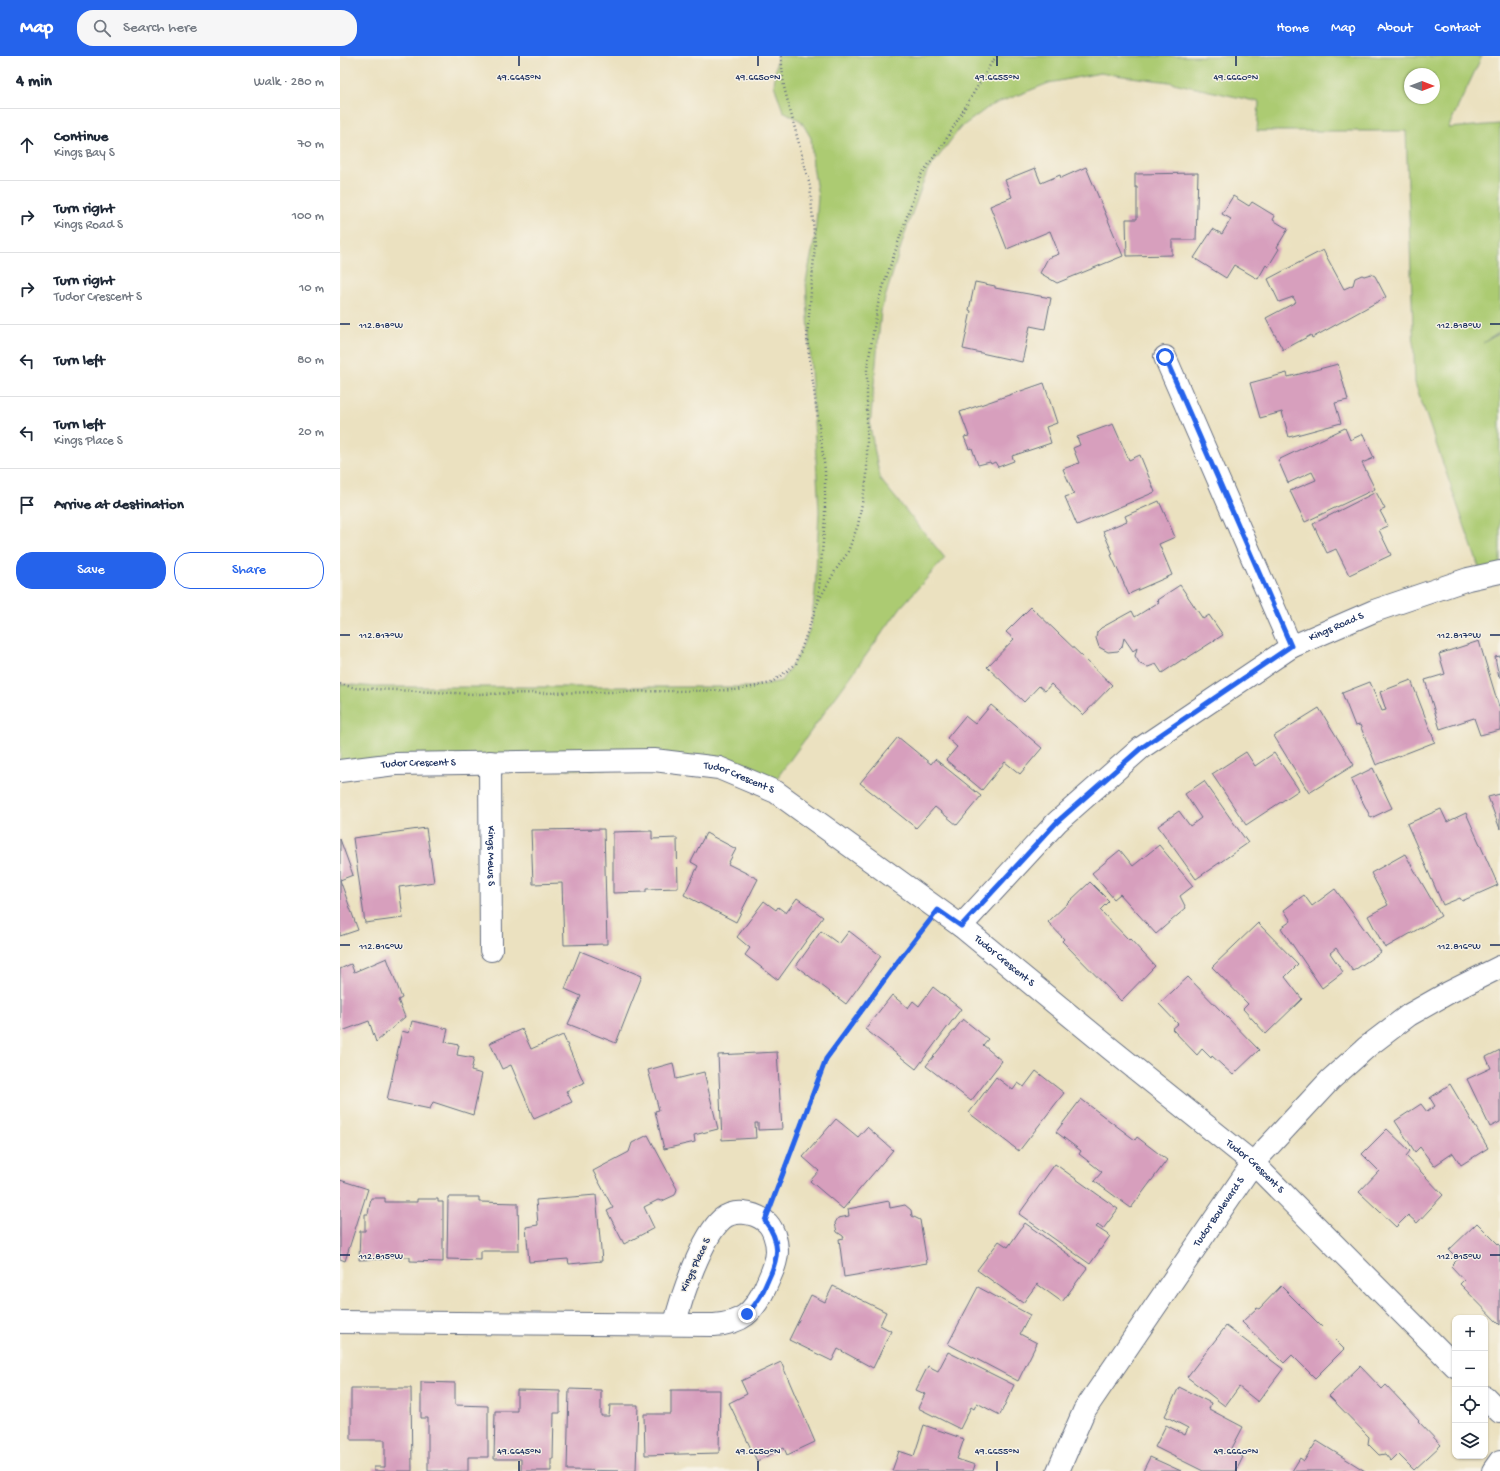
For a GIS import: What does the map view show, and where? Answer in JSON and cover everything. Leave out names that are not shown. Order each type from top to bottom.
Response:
[{"type":"street","points":[[1165,357],[1291,646]]},
{"type":"street","name":"Kings Road S","points":[[961,926],[1057,822],[1141,748],[1291,646],[1374,611],[1468,579],[1500,572]]},
{"type":"street","name":"Tudor Crescent S","points":[[340,771],[395,764],[654,760],[719,768],[776,792],[961,926],[1253,1163],[1452,1363]]},
{"type":"street","name":"Kings Mews S","points":[[490,762],[491,950]]},
{"type":"street","name":"Tudor Boulevard S","points":[[1058,1471],[1084,1411],[1253,1163],[1330,1080],[1367,1047],[1409,1015],[1446,994],[1500,967]]},
{"type":"street","name":"Kings Place S","points":[[675,1324],[680,1300],[703,1248],[712,1232],[722,1219],[732,1213],[742,1212],[754,1215],[765,1221]]},
{"type":"street","points":[[340,1322],[714,1325],[732,1323],[747,1314],[759,1301],[776,1263],[777,1250],[775,1238],[772,1230],[765,1221]]},
{"type":"street","points":[[1488,1400],[1500,1412]]},
{"type":"street","points":[[1493,1471],[1500,1461]]},
{"type":"path","points":[[781,56],[784,87],[810,186],[814,230],[815,245],[806,339],[825,470],[825,516],[818,602]]},
{"type":"path","points":[[340,684],[356,688],[474,694],[738,690],[771,683],[796,664],[818,602],[835,571],[847,554],[858,525],[867,476],[867,369],[879,299],[921,175],[944,143],[997,56]]},
{"type":"path","points":[[765,1221],[826,1059],[938,910]]},
{"type":"green space","points":[[777,56],[1482,56],[1448,128],[1500,124],[1500,332],[1483,343],[1500,333],[1500,572],[1482,576],[1415,383],[1406,131],[1257,131],[1259,102],[1169,82],[1100,73],[1049,83],[990,106],[960,128],[927,172],[907,227],[881,311],[870,426],[880,479],[945,558],[901,607],[769,789],[719,768],[340,771],[340,684],[376,687],[752,687],[781,681],[797,658],[811,626],[815,592],[819,511],[806,281],[815,237],[818,197],[813,166],[811,138],[801,121],[783,111],[774,85]]},
{"type":"building","points":[[1086,167],[1123,256],[1057,283],[1040,273],[1048,258],[1059,254],[1050,231],[1007,249],[990,206],[1012,197],[1005,180],[1035,168],[1041,183],[1060,175],[1061,178]]},
{"type":"building","points":[[1198,173],[1196,240],[1172,240],[1172,255],[1127,256],[1126,219],[1137,219],[1137,187],[1135,187],[1135,174]]},
{"type":"building","points":[[1233,196],[1249,206],[1252,202],[1275,216],[1273,220],[1288,229],[1277,247],[1279,249],[1268,267],[1266,265],[1258,279],[1234,265],[1226,278],[1194,258],[1213,229],[1222,234],[1231,219],[1222,214]]},
{"type":"building","points":[[1323,250],[1344,289],[1353,285],[1355,278],[1362,275],[1364,276],[1371,274],[1375,276],[1386,297],[1312,338],[1311,335],[1283,350],[1266,318],[1296,302],[1293,297],[1279,302],[1268,279]]},
{"type":"building","points":[[975,282],[995,286],[995,288],[1051,298],[1045,329],[1030,326],[1022,362],[963,349]]},
{"type":"building","points":[[1338,364],[1348,400],[1335,403],[1341,423],[1289,437],[1282,412],[1260,418],[1250,383],[1287,373],[1288,377]]},
{"type":"building","points":[[1044,383],[1057,423],[1046,427],[1051,443],[1012,456],[1014,461],[998,467],[995,462],[991,464],[990,462],[978,465],[972,448],[969,449],[964,437],[969,436],[960,412]]},
{"type":"building","points":[[1113,424],[1129,460],[1140,455],[1155,492],[1077,525],[1065,497],[1074,494],[1063,469],[1079,463],[1073,448],[1080,445],[1077,437]]},
{"type":"building","points":[[1345,428],[1350,440],[1363,434],[1374,458],[1362,463],[1375,489],[1305,522],[1290,491],[1316,480],[1312,472],[1288,483],[1278,460]]},
{"type":"building","points":[[1376,492],[1385,509],[1380,511],[1388,526],[1379,530],[1391,555],[1349,575],[1336,549],[1327,553],[1313,524]]},
{"type":"building","points":[[1159,501],[1175,537],[1159,544],[1172,575],[1129,595],[1111,555],[1113,554],[1103,531],[1127,521],[1125,516]]},
{"type":"building","points":[[1180,585],[1203,619],[1209,615],[1223,635],[1162,673],[1156,664],[1148,667],[1140,664],[1135,656],[1137,648],[1133,651],[1124,638],[1122,647],[1118,651],[1108,652],[1099,647],[1096,638],[1097,632],[1101,628],[1132,611],[1135,617],[1159,602],[1157,600]]},
{"type":"building","points":[[1031,607],[1112,685],[1083,715],[1051,684],[1045,691],[1039,686],[1024,702],[987,667],[1014,639],[1006,632]]},
{"type":"building","points":[[1479,641],[1500,710],[1500,730],[1480,735],[1474,718],[1440,729],[1425,680],[1445,674],[1439,654]]},
{"type":"building","points":[[1500,656],[1500,677],[1499,677],[1495,657]]},
{"type":"building","points":[[1411,680],[1435,742],[1376,765],[1360,725],[1355,726],[1342,693],[1370,682],[1382,711],[1386,710],[1380,692]]},
{"type":"building","points":[[991,705],[1042,748],[1020,774],[1005,762],[982,790],[946,760],[957,747],[947,738],[965,716],[975,724]]},
{"type":"building","points":[[1319,708],[1354,765],[1309,793],[1274,736]]},
{"type":"building","points":[[898,737],[931,764],[935,759],[981,796],[957,825],[935,807],[916,828],[860,783]]},
{"type":"building","points":[[1246,752],[1255,766],[1274,753],[1299,790],[1246,825],[1212,774]]},
{"type":"building","points":[[1373,768],[1392,808],[1371,818],[1351,779]]},
{"type":"building","points":[[1204,781],[1248,843],[1196,879],[1158,826],[1179,811],[1190,826],[1201,818],[1185,794]]},
{"type":"building","points":[[1500,794],[1500,829],[1488,797]]},
{"type":"building","points":[[1441,809],[1447,822],[1466,813],[1498,885],[1462,901],[1460,898],[1443,905],[1407,824]]},
{"type":"building","points":[[426,828],[434,882],[399,887],[403,918],[365,923],[353,838]]},
{"type":"building","points":[[604,829],[607,944],[564,945],[562,883],[533,884],[531,830]]},
{"type":"building","points":[[652,831],[652,839],[677,838],[678,888],[646,889],[646,892],[613,893],[613,832]]},
{"type":"building","points":[[706,833],[736,849],[728,864],[758,879],[736,922],[684,895],[698,866],[691,862]]},
{"type":"building","points":[[340,839],[353,875],[340,880]]},
{"type":"building","points":[[1159,845],[1193,886],[1180,896],[1186,908],[1156,934],[1120,894],[1114,899],[1092,873],[1120,850],[1133,866]]},
{"type":"building","points":[[1405,854],[1441,916],[1385,948],[1368,916],[1388,905],[1371,873]]},
{"type":"building","points":[[340,880],[358,930],[340,936]]},
{"type":"building","points":[[1090,882],[1109,901],[1100,910],[1155,966],[1121,1001],[1062,941],[1064,939],[1048,922]]},
{"type":"building","points":[[1335,889],[1381,952],[1353,971],[1336,948],[1330,953],[1343,972],[1322,988],[1281,928],[1291,921],[1284,910],[1304,895],[1312,906]]},
{"type":"building","points":[[797,898],[823,917],[778,980],[745,955],[750,948],[737,937],[764,901],[776,910],[778,907],[786,913]]},
{"type":"building","points":[[1258,923],[1298,964],[1285,977],[1302,999],[1266,1034],[1243,1009],[1248,1004],[1212,967]]},
{"type":"building","points":[[821,931],[839,944],[849,931],[881,956],[846,1004],[796,966]]},
{"type":"building","points":[[580,951],[642,976],[616,1043],[568,1024],[581,996],[565,989]]},
{"type":"building","points":[[387,958],[402,998],[398,1000],[405,1017],[376,1042],[369,1021],[342,1031],[340,1026],[340,969],[351,964],[354,972]]},
{"type":"building","points":[[1188,977],[1259,1050],[1233,1075],[1202,1049],[1197,1055],[1172,1029],[1178,1024],[1159,1004]]},
{"type":"building","points":[[933,987],[961,1009],[916,1069],[865,1029],[892,995],[908,1008],[913,1001],[919,1006]]},
{"type":"building","points":[[963,1019],[988,1039],[983,1045],[1002,1061],[971,1101],[926,1066]]},
{"type":"building","points":[[412,1021],[448,1029],[445,1042],[459,1045],[457,1055],[474,1058],[471,1071],[482,1074],[473,1115],[433,1102],[430,1109],[387,1100],[402,1031],[409,1033]]},
{"type":"building","points":[[522,1029],[531,1049],[563,1035],[584,1083],[566,1091],[572,1102],[534,1119],[511,1065],[502,1069],[490,1043]]},
{"type":"building","points":[[1500,1050],[1500,1122],[1490,1127],[1467,1079],[1491,1068],[1486,1057]]},
{"type":"building","points":[[777,1052],[782,1129],[758,1130],[758,1123],[755,1123],[756,1138],[722,1140],[718,1055]]},
{"type":"building","points":[[673,1063],[676,1079],[704,1072],[718,1129],[694,1135],[695,1142],[664,1149],[655,1111],[659,1110],[648,1070]]},
{"type":"building","points":[[1036,1071],[1064,1093],[1019,1151],[969,1113],[996,1077],[1013,1090],[1018,1083],[1024,1087]]},
{"type":"building","points":[[1450,1084],[1488,1148],[1461,1165],[1453,1153],[1434,1166],[1420,1147],[1415,1152],[1395,1121],[1421,1104],[1427,1112],[1435,1106],[1430,1098]]},
{"type":"building","points":[[1081,1099],[1135,1140],[1137,1137],[1167,1160],[1131,1208],[1094,1181],[1102,1172],[1079,1154],[1081,1151],[1056,1132]]},
{"type":"building","points":[[836,1119],[858,1137],[867,1127],[893,1150],[843,1209],[810,1181],[819,1171],[803,1157]]},
{"type":"building","points":[[1387,1129],[1410,1151],[1406,1156],[1443,1195],[1417,1223],[1408,1215],[1396,1227],[1359,1192],[1379,1171],[1362,1154]]},
{"type":"building","points":[[648,1135],[677,1189],[675,1195],[662,1201],[658,1200],[644,1207],[654,1228],[624,1244],[607,1211],[613,1208],[593,1171],[629,1152],[632,1143]]},
{"type":"building","points":[[1055,1164],[1118,1209],[1103,1229],[1098,1225],[1096,1227],[1110,1236],[1090,1264],[1019,1214]]},
{"type":"building","points":[[340,1180],[368,1189],[345,1261],[340,1259]]},
{"type":"building","points":[[596,1195],[602,1261],[569,1264],[568,1259],[529,1262],[526,1227],[538,1225],[536,1200]]},
{"type":"building","points":[[448,1197],[479,1197],[479,1202],[518,1203],[519,1251],[481,1251],[481,1260],[447,1259]]},
{"type":"building","points":[[371,1198],[385,1198],[385,1202],[417,1202],[417,1199],[438,1199],[438,1202],[443,1202],[443,1262],[410,1261],[410,1257],[387,1257],[387,1259],[359,1260],[360,1231],[365,1231],[365,1214],[368,1214]]},
{"type":"building","points":[[889,1201],[890,1208],[905,1205],[911,1210],[912,1216],[920,1220],[927,1263],[844,1277],[839,1239],[844,1238],[837,1232],[835,1223],[838,1218],[849,1216],[848,1209]]},
{"type":"building","points":[[1025,1223],[1087,1268],[1062,1302],[1037,1284],[1023,1303],[977,1270],[999,1241],[1008,1247]]},
{"type":"building","points":[[1477,1223],[1500,1246],[1500,1325],[1460,1284],[1464,1280],[1451,1266],[1458,1259],[1449,1250]]},
{"type":"building","points":[[833,1286],[886,1312],[880,1325],[891,1331],[873,1368],[838,1349],[832,1361],[789,1340],[811,1295],[825,1302]]},
{"type":"building","points":[[1281,1286],[1344,1349],[1315,1378],[1292,1355],[1284,1363],[1242,1322],[1257,1308],[1259,1309]]},
{"type":"building","points":[[978,1287],[1030,1315],[1020,1334],[1037,1343],[1018,1381],[948,1344]]},
{"type":"building","points":[[1226,1326],[1283,1369],[1258,1402],[1239,1387],[1225,1406],[1187,1377]]},
{"type":"building","points":[[948,1352],[1014,1385],[1000,1415],[977,1403],[974,1409],[971,1407],[960,1429],[918,1408],[925,1394],[916,1390],[928,1366],[938,1371]]},
{"type":"building","points":[[781,1362],[815,1442],[787,1455],[784,1448],[757,1461],[729,1403],[747,1394],[741,1381]]},
{"type":"building","points":[[1360,1366],[1382,1389],[1386,1385],[1441,1445],[1414,1470],[1398,1454],[1391,1461],[1385,1454],[1379,1455],[1368,1444],[1369,1437],[1329,1396]]},
{"type":"building","points":[[421,1382],[455,1383],[455,1405],[488,1406],[488,1457],[468,1457],[468,1471],[428,1471],[428,1418],[421,1418]]},
{"type":"building","points":[[1179,1387],[1211,1403],[1209,1409],[1243,1427],[1231,1450],[1243,1457],[1236,1471],[1203,1471],[1155,1447],[1166,1425],[1185,1435],[1188,1428],[1165,1416]]},
{"type":"building","points":[[351,1388],[411,1388],[412,1471],[374,1471],[374,1467],[385,1467],[385,1440],[351,1440]]},
{"type":"building","points":[[569,1389],[601,1390],[601,1416],[609,1416],[610,1405],[638,1405],[636,1471],[567,1470]]},
{"type":"building","points":[[517,1390],[560,1391],[560,1413],[554,1413],[553,1459],[551,1459],[551,1471],[521,1471],[521,1459],[494,1459],[495,1411],[517,1411]]},
{"type":"building","points":[[671,1390],[720,1390],[719,1453],[645,1455],[644,1414],[671,1414]]},
{"type":"building","points":[[924,1425],[964,1439],[957,1459],[975,1465],[973,1471],[892,1471],[899,1451],[914,1456]]},
{"type":"building","points":[[1317,1441],[1365,1471],[1292,1471],[1300,1458],[1304,1461]]},
{"type":"building","points":[[1150,1457],[1181,1471],[1143,1471]]},
{"type":"route","points":[[747,1314],[759,1301],[776,1263],[777,1250],[775,1238],[772,1230],[765,1221],[826,1059],[938,910],[961,926],[1057,822],[1141,748],[1291,646],[1165,357]]}]
